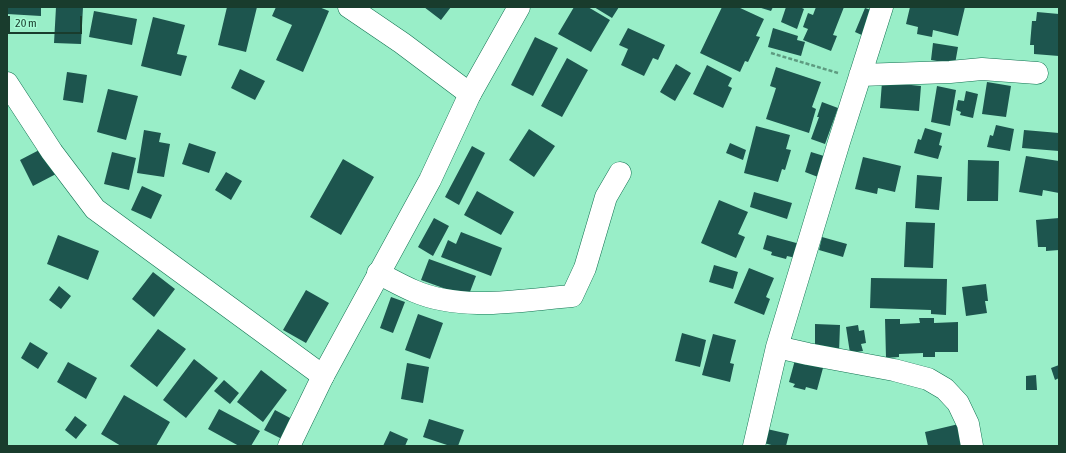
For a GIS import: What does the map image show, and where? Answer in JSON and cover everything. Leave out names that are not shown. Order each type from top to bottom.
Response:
[{"type":"street","points":[[349,7],[402,42],[470,94]]},
{"type":"street","points":[[289,446],[323,376],[430,180],[470,94],[519,7]]},
{"type":"street","points":[[754,446],[777,347],[859,77],[882,7]]},
{"type":"street","points":[[859,77],[982,69],[1037,73]]},
{"type":"street","points":[[7,84],[52,152],[95,209],[323,376]]},
{"type":"street","points":[[378,273],[415,292],[445,300],[478,304],[572,296],[585,268],[606,197],[620,173]]},
{"type":"street","points":[[777,347],[894,370],[928,379],[945,389],[958,403],[968,424],[972,446]]},
{"type":"path","points":[[771,53],[859,77]]},
{"type":"building","points":[[7,7],[41,7],[41,16],[7,14]]},
{"type":"building","points":[[56,7],[83,7],[81,44],[54,43]]},
{"type":"building","points":[[227,7],[257,7],[246,52],[218,45]]},
{"type":"building","points":[[276,7],[319,7],[329,11],[303,72],[276,60],[292,25],[272,16]]},
{"type":"building","points":[[424,7],[451,7],[441,20]]},
{"type":"building","points":[[574,7],[588,7],[610,20],[591,52],[558,34]]},
{"type":"building","points":[[594,7],[619,7],[612,18]]},
{"type":"building","points":[[722,7],[738,7],[764,19],[756,36],[760,37],[748,62],[745,61],[740,72],[700,53]]},
{"type":"building","points":[[758,7],[773,7],[771,11]]},
{"type":"building","points":[[786,7],[800,7],[804,9],[797,29],[781,22]]},
{"type":"building","points":[[816,7],[844,7],[833,35],[837,36],[831,51],[803,40],[808,29],[803,27],[808,13],[813,15]]},
{"type":"building","points":[[910,7],[965,7],[958,36],[933,30],[932,37],[917,34],[918,27],[906,24]]},
{"type":"building","points":[[865,8],[874,11],[864,36],[855,32]]},
{"type":"building","points":[[94,11],[137,19],[132,45],[89,37]]},
{"type":"building","points":[[1037,12],[1059,14],[1059,56],[1034,54],[1034,45],[1030,45],[1032,21],[1036,21]]},
{"type":"building","points":[[153,17],[185,25],[177,54],[187,56],[181,76],[141,66]]},
{"type":"building","points":[[628,28],[665,45],[658,60],[653,58],[644,76],[621,65],[628,49],[619,45]]},
{"type":"building","points":[[773,28],[798,36],[797,40],[805,42],[801,56],[768,47]]},
{"type":"building","points":[[535,37],[558,48],[533,96],[511,85]]},
{"type":"building","points":[[933,43],[958,47],[955,64],[931,60]]},
{"type":"building","points":[[567,58],[588,70],[562,117],[541,106]]},
{"type":"building","points":[[676,64],[691,73],[675,101],[660,92]]},
{"type":"building","points":[[707,65],[732,78],[728,86],[732,88],[723,108],[693,94]]},
{"type":"building","points":[[776,67],[821,82],[812,107],[816,109],[809,133],[766,119],[776,88],[770,86]]},
{"type":"building","points":[[240,69],[265,81],[255,100],[231,88]]},
{"type":"building","points":[[67,72],[87,75],[83,103],[63,100]]},
{"type":"building","points":[[882,82],[921,86],[919,111],[880,108]]},
{"type":"building","points":[[987,82],[1011,86],[1006,117],[982,114]]},
{"type":"building","points":[[937,86],[956,90],[950,126],[931,122]]},
{"type":"building","points":[[108,89],[138,96],[126,140],[97,132]]},
{"type":"building","points":[[966,91],[978,94],[973,118],[960,115],[961,112],[956,110],[958,100],[964,101]]},
{"type":"building","points":[[822,102],[838,108],[825,144],[811,139],[819,117],[817,117]]},
{"type":"building","points":[[996,125],[1014,129],[1010,151],[987,147],[990,135],[993,136]]},
{"type":"building","points":[[756,126],[790,135],[786,149],[791,150],[785,170],[782,169],[778,182],[744,173]]},
{"type":"building","points":[[925,128],[942,133],[939,145],[942,146],[938,159],[914,153],[918,139],[921,140]]},
{"type":"building","points":[[529,129],[555,146],[534,177],[509,160]]},
{"type":"building","points":[[144,130],[161,133],[159,142],[170,144],[164,177],[137,173]]},
{"type":"building","points":[[1024,130],[1059,133],[1059,151],[1022,148]]},
{"type":"building","points":[[189,143],[216,152],[209,173],[182,164]]},
{"type":"building","points":[[730,143],[746,150],[743,160],[726,153]]},
{"type":"building","points":[[472,146],[485,153],[459,205],[445,197]]},
{"type":"building","points":[[43,148],[56,174],[33,186],[20,160]]},
{"type":"building","points":[[112,152],[136,158],[129,190],[104,184]]},
{"type":"building","points":[[811,152],[824,156],[818,177],[805,172]]},
{"type":"building","points":[[1026,156],[1059,161],[1059,193],[1043,190],[1042,196],[1019,192]]},
{"type":"building","points":[[863,157],[901,166],[895,192],[878,188],[877,194],[855,189]]},
{"type":"building","points":[[343,159],[374,177],[341,235],[310,217]]},
{"type":"building","points":[[968,160],[999,161],[998,201],[967,201]]},
{"type":"building","points":[[226,172],[242,181],[231,200],[215,190]]},
{"type":"building","points":[[917,175],[942,177],[939,210],[915,208]]},
{"type":"building","points":[[142,186],[162,195],[151,219],[131,210]]},
{"type":"building","points":[[477,191],[514,212],[501,235],[464,215]]},
{"type":"building","points":[[754,192],[792,203],[787,219],[750,207]]},
{"type":"building","points":[[719,200],[748,212],[738,234],[745,237],[736,258],[701,243]]},
{"type":"building","points":[[434,218],[449,226],[433,256],[418,247]]},
{"type":"building","points":[[1059,218],[1059,250],[1046,251],[1046,247],[1038,247],[1036,220]]},
{"type":"building","points":[[906,222],[935,223],[933,268],[904,267]]},
{"type":"building","points":[[461,232],[502,248],[491,276],[441,257],[448,240],[456,244]]},
{"type":"building","points":[[58,235],[99,251],[88,280],[47,264]]},
{"type":"building","points":[[767,235],[800,244],[796,258],[787,256],[786,259],[771,255],[772,252],[763,249]]},
{"type":"building","points":[[822,237],[847,244],[843,257],[819,250]]},
{"type":"building","points":[[429,259],[476,276],[468,297],[421,280]]},
{"type":"building","points":[[714,265],[738,272],[733,289],[709,282]]},
{"type":"building","points":[[749,268],[774,278],[766,297],[770,299],[764,315],[734,303]]},
{"type":"building","points":[[153,272],[175,289],[154,317],[132,299]]},
{"type":"building","points":[[871,278],[947,279],[946,315],[931,314],[931,310],[870,308]]},
{"type":"building","points":[[986,284],[988,301],[985,301],[987,313],[966,316],[962,287]]},
{"type":"building","points":[[59,286],[71,296],[61,309],[49,300]]},
{"type":"building","points":[[306,290],[329,303],[306,343],[283,330]]},
{"type":"building","points":[[391,297],[405,302],[393,333],[380,328]]},
{"type":"building","points":[[418,314],[443,323],[430,359],[405,350]]},
{"type":"building","points":[[919,318],[934,318],[934,323],[958,322],[958,352],[935,352],[935,357],[923,357],[923,353],[899,354],[899,357],[886,358],[885,319],[900,319],[900,324],[920,323]]},
{"type":"building","points":[[815,324],[840,325],[839,353],[815,353]]},
{"type":"building","points":[[858,325],[859,331],[864,330],[866,343],[861,344],[863,351],[850,353],[846,327]]},
{"type":"building","points":[[158,329],[186,349],[157,387],[130,366]]},
{"type":"building","points":[[682,333],[706,340],[700,367],[675,361]]},
{"type":"building","points":[[713,334],[736,340],[730,363],[734,364],[730,382],[702,375]]},
{"type":"building","points":[[30,342],[48,353],[38,369],[21,358]]},
{"type":"building","points":[[194,359],[218,378],[186,418],[163,400]]},
{"type":"building","points":[[795,360],[823,368],[817,390],[806,387],[805,390],[793,387],[795,384],[789,382]]},
{"type":"building","points":[[68,362],[97,378],[86,399],[57,382]]},
{"type":"building","points":[[407,363],[429,367],[423,403],[401,399]]},
{"type":"building","points":[[1059,365],[1059,378],[1055,380],[1051,368]]},
{"type":"building","points":[[261,370],[287,390],[263,422],[237,402]]},
{"type":"building","points":[[1036,375],[1037,390],[1026,390],[1026,376]]},
{"type":"building","points":[[224,380],[239,393],[230,404],[214,391]]},
{"type":"building","points":[[124,395],[170,422],[156,446],[121,446],[101,434]]},
{"type":"building","points":[[219,409],[260,431],[251,446],[239,446],[208,429]]},
{"type":"building","points":[[275,410],[292,419],[282,439],[264,430]]},
{"type":"building","points":[[75,416],[87,425],[76,439],[65,430]]},
{"type":"building","points":[[429,419],[464,430],[458,446],[450,446],[423,437]]},
{"type":"building","points":[[963,423],[968,446],[928,446],[925,432]]},
{"type":"building","points":[[767,429],[789,434],[786,446],[775,446],[764,443]]},
{"type":"building","points":[[390,431],[408,439],[405,446],[383,446]]}]
